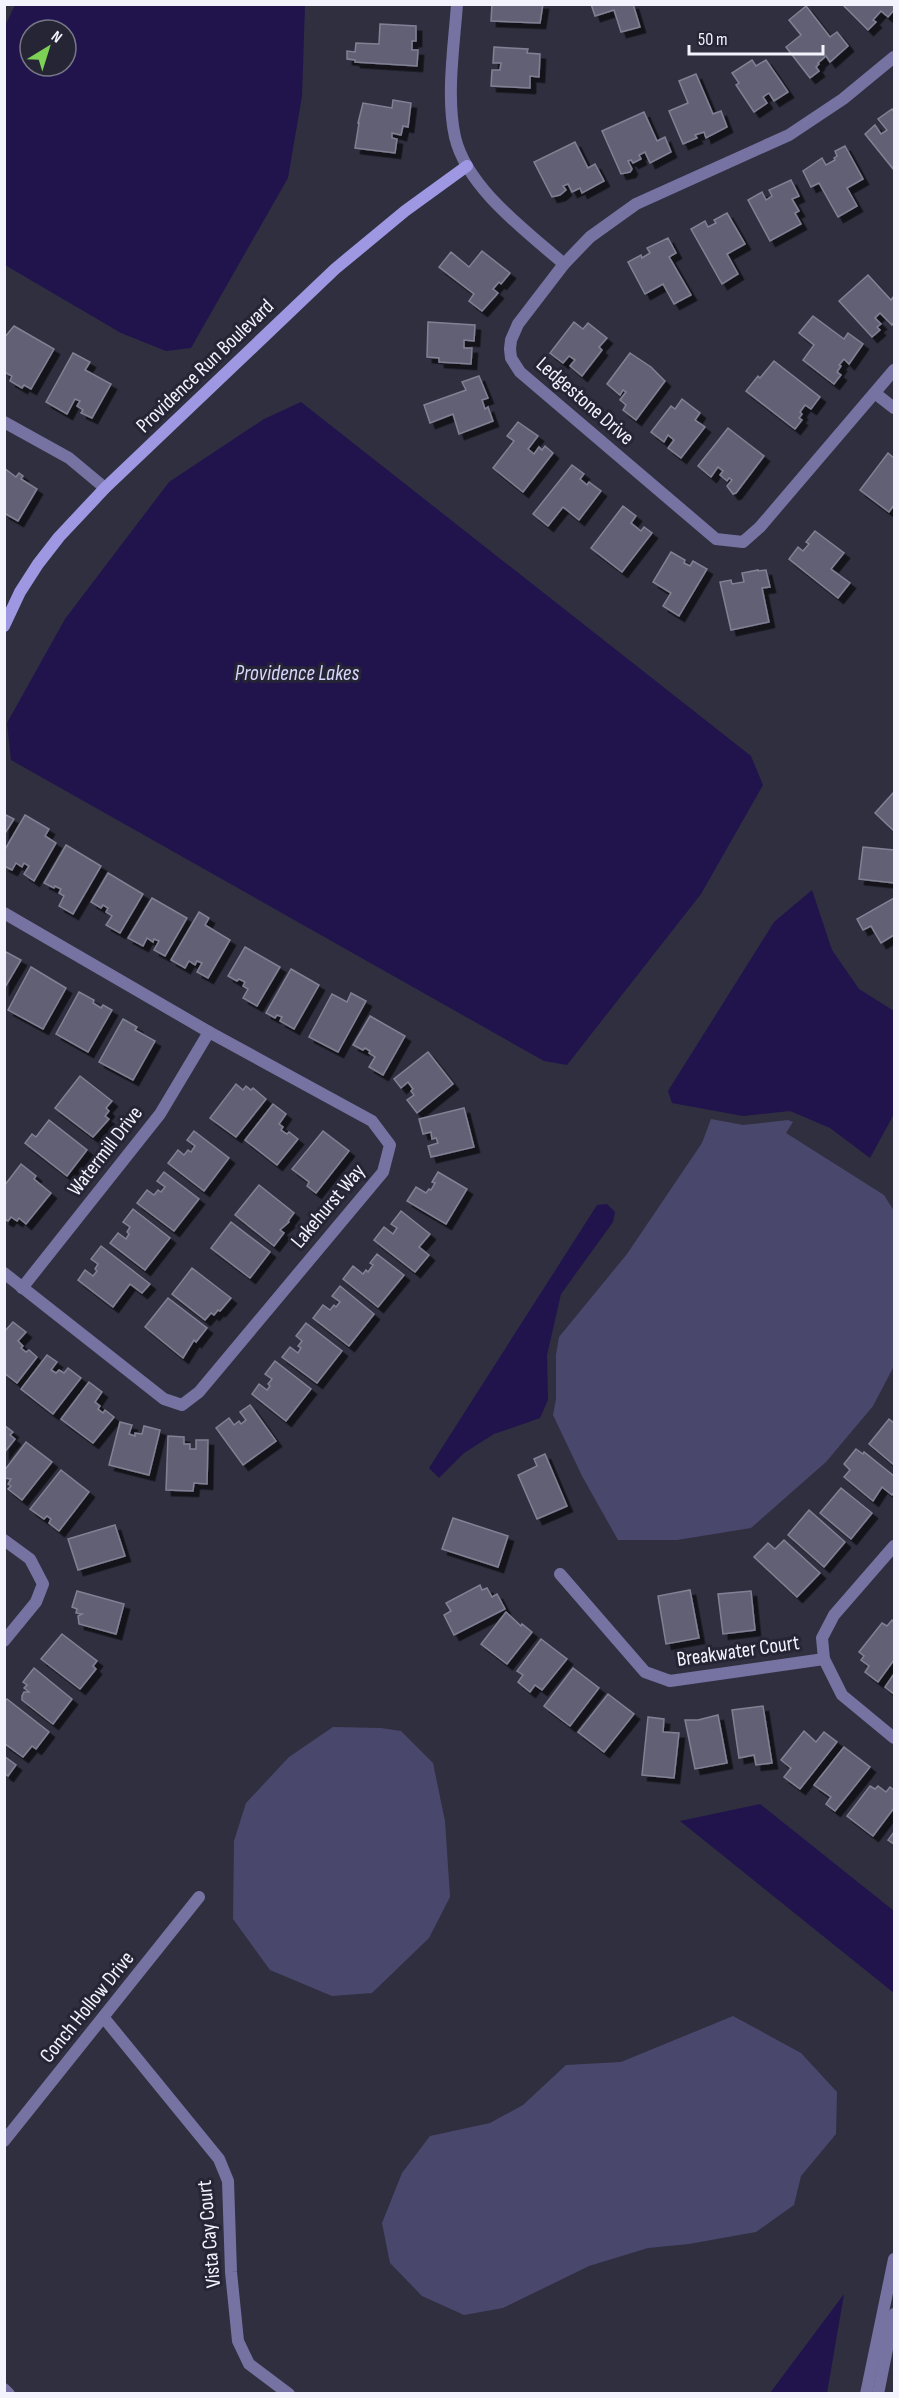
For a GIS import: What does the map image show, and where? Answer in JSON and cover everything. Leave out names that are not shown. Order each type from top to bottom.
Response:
[{"type":"street","points":[[457,4],[452,105],[455,137],[467,166],[485,191],[564,264]]},
{"type":"street","name":"Ledgestone Drive","points":[[894,57],[843,99],[789,135],[636,204],[590,237],[564,264],[523,316],[514,332],[510,349],[515,365],[527,378],[716,539],[743,542],[760,527],[876,394],[894,370]]},
{"type":"street","name":"Providence Run Boulevard","points":[[4,626],[20,592],[38,564],[59,537],[105,488],[335,269],[405,211],[467,166]]},
{"type":"street","points":[[876,394],[894,408]]},
{"type":"street","points":[[4,422],[69,458],[105,488]]},
{"type":"street","name":"Lakehurst Way","points":[[4,914],[209,1032],[372,1121],[390,1145],[383,1172],[199,1392],[182,1405],[164,1399],[4,1273]]},
{"type":"street","name":"Watermill Drive","points":[[22,1288],[160,1114],[209,1032]]},
{"type":"street","points":[[4,1540],[30,1559],[42,1584],[36,1602],[4,1641]]},
{"type":"street","points":[[894,1546],[834,1615],[822,1638],[824,1659],[842,1695],[894,1738]]},
{"type":"street","name":"Breakwater Court","points":[[560,1574],[645,1671],[670,1681],[824,1659]]},
{"type":"street","name":"Conch Hollow Drive","points":[[4,2141],[199,1897]]},
{"type":"street","name":"Vista Cay Court","points":[[104,2018],[219,2159],[228,2181],[231,2272],[238,2341],[249,2364],[289,2394]]},
{"type":"street","points":[[866,2394],[894,2259]]},
{"type":"street","points":[[878,2394],[892,2343],[894,2321]]},
{"type":"street","points":[[4,2389],[9,2394]]},
{"type":"shaded area","points":[[711,1119],[743,1125],[788,1120],[793,1122],[786,1133],[884,1195],[894,1211],[894,1366],[873,1406],[826,1462],[751,1528],[677,1540],[618,1540],[582,1476],[553,1415],[559,1337],[627,1254],[702,1143]]},
{"type":"shaded area","points":[[333,1727],[381,1728],[401,1731],[433,1763],[445,1821],[450,1897],[429,1938],[372,1993],[332,1996],[270,1970],[233,1919],[234,1841],[246,1803],[289,1757]]},
{"type":"shaded area","points":[[733,2016],[801,2053],[837,2092],[836,2134],[801,2176],[794,2205],[756,2232],[689,2244],[648,2248],[589,2266],[503,2308],[464,2315],[422,2296],[390,2263],[382,2223],[402,2173],[430,2136],[490,2123],[523,2105],[566,2065],[621,2062]]},
{"type":"water","points":[[15,5],[305,5],[302,96],[288,178],[191,348],[166,351],[121,333],[5,265],[4,28]]},
{"type":"water","name":"Providence Lakes","points":[[301,402],[751,756],[763,785],[701,894],[567,1065],[544,1061],[11,760],[7,723],[65,619],[169,482],[264,419]]},
{"type":"water","points":[[812,890],[832,950],[859,989],[894,1011],[894,1114],[870,1158],[830,1128],[790,1111],[743,1116],[672,1103],[668,1091],[774,922]]},
{"type":"water","points":[[607,1204],[615,1212],[613,1222],[561,1294],[547,1355],[548,1400],[540,1418],[494,1434],[464,1453],[439,1478],[429,1468],[597,1205]]},
{"type":"water","points":[[760,1804],[894,1911],[894,1993],[680,1821]]},
{"type":"water","points":[[844,2294],[827,2393],[770,2393]]},
{"type":"building","points":[[492,4],[543,4],[540,23],[491,21]]},
{"type":"building","points":[[591,4],[633,4],[640,27],[621,32],[614,10],[595,16]]},
{"type":"building","points":[[842,4],[894,4],[894,10],[888,17],[881,11],[873,20],[876,22],[868,30]]},
{"type":"building","points":[[806,6],[830,37],[837,32],[848,46],[830,62],[826,56],[816,67],[819,71],[810,78],[786,47],[801,35],[789,20]]},
{"type":"building","points":[[380,24],[416,26],[416,41],[412,41],[412,50],[418,50],[417,66],[355,62],[355,60],[347,59],[347,51],[355,52],[356,43],[379,44]]},
{"type":"building","points":[[494,47],[528,49],[527,53],[540,54],[539,77],[530,76],[530,88],[491,86],[492,70],[500,70],[501,63],[493,63]]},
{"type":"building","points":[[752,60],[756,66],[766,60],[788,92],[774,101],[769,93],[763,97],[767,103],[754,112],[736,85],[739,83],[732,73]]},
{"type":"building","points":[[696,74],[713,114],[721,111],[727,127],[706,138],[704,132],[695,135],[697,138],[683,144],[669,111],[688,103],[679,81]]},
{"type":"building","points":[[393,100],[411,103],[408,127],[403,126],[401,135],[392,133],[392,138],[397,139],[395,153],[355,148],[363,103],[392,108]]},
{"type":"building","points":[[892,109],[894,112],[894,170],[865,134],[875,125],[881,134],[887,130],[878,119]]},
{"type":"building","points":[[644,112],[657,141],[665,137],[671,152],[650,163],[645,152],[639,155],[641,159],[633,163],[631,160],[628,161],[632,169],[630,172],[621,174],[602,131]]},
{"type":"building","points":[[575,142],[588,168],[595,164],[604,181],[582,193],[580,188],[572,192],[568,184],[563,186],[566,190],[560,195],[552,197],[534,162]]},
{"type":"building","points":[[845,146],[863,179],[847,188],[857,206],[838,217],[819,183],[811,187],[803,171],[822,158],[826,165],[835,160],[837,156],[835,151]]},
{"type":"building","points":[[791,180],[799,196],[792,199],[799,211],[795,213],[801,224],[770,241],[748,200],[762,192],[766,200],[772,196],[769,190]]},
{"type":"building","points":[[727,213],[745,244],[727,254],[738,274],[722,284],[691,229],[705,221],[708,227],[716,223],[714,220]]},
{"type":"building","points":[[668,238],[676,253],[669,257],[691,295],[674,304],[663,284],[645,294],[628,262],[641,255],[642,258],[650,253],[647,248]]},
{"type":"building","points":[[482,251],[510,273],[501,284],[499,282],[493,289],[498,293],[482,311],[469,301],[474,294],[439,267],[451,252],[469,267]]},
{"type":"building","points":[[868,275],[891,300],[894,296],[894,322],[892,325],[880,313],[875,318],[881,324],[877,327],[880,330],[872,337],[839,301]]},
{"type":"building","points":[[813,316],[844,339],[848,333],[863,344],[849,364],[844,359],[839,365],[841,366],[837,372],[841,375],[834,384],[803,360],[814,345],[799,333]]},
{"type":"building","points":[[428,322],[475,325],[474,341],[464,340],[464,348],[472,348],[471,364],[439,362],[439,358],[427,357]]},
{"type":"building","points":[[574,322],[583,329],[588,323],[607,338],[599,347],[602,350],[582,376],[570,366],[575,360],[569,356],[563,363],[550,353]]},
{"type":"building","points":[[14,326],[54,349],[31,389],[24,385],[22,388],[10,381],[12,376],[4,372],[4,338]]},
{"type":"building","points":[[73,353],[90,362],[85,370],[111,384],[92,418],[81,413],[83,410],[77,406],[80,401],[75,399],[67,414],[46,402]]},
{"type":"building","points":[[630,353],[651,367],[665,381],[636,420],[623,410],[626,405],[620,400],[626,392],[623,390],[620,395],[607,384]]},
{"type":"building","points":[[774,361],[820,397],[811,409],[805,405],[800,412],[802,414],[799,418],[802,420],[795,429],[746,391]]},
{"type":"building","points":[[479,376],[488,398],[482,400],[485,409],[488,407],[493,421],[459,434],[453,414],[430,423],[424,405],[466,390],[462,382]]},
{"type":"building","points":[[682,399],[700,413],[695,420],[705,427],[681,458],[668,448],[674,440],[668,435],[664,442],[651,432],[671,406],[675,409]]},
{"type":"building","points":[[518,422],[538,436],[528,449],[534,454],[539,447],[542,450],[545,446],[553,453],[523,492],[493,468],[514,441],[507,436]]},
{"type":"building","points":[[728,428],[764,456],[733,494],[727,486],[732,480],[729,478],[727,481],[720,475],[723,471],[718,467],[711,477],[698,466]]},
{"type":"building","points":[[888,453],[894,458],[894,505],[889,512],[860,490]]},
{"type":"building","points":[[572,465],[584,474],[580,479],[587,485],[589,482],[601,491],[579,520],[563,507],[548,526],[533,514]]},
{"type":"building","points":[[4,468],[16,477],[19,473],[23,476],[21,479],[37,489],[18,521],[4,513]]},
{"type":"building","points":[[623,506],[636,516],[631,523],[641,531],[644,527],[652,533],[622,572],[591,548]]},
{"type":"building","points":[[815,531],[844,553],[831,569],[850,583],[838,598],[789,559],[798,547],[803,551],[809,544],[806,542]]},
{"type":"building","points":[[671,552],[685,560],[684,563],[690,566],[693,561],[707,569],[679,616],[663,606],[671,593],[653,582]]},
{"type":"building","points":[[766,570],[770,587],[762,588],[769,622],[731,630],[720,582],[731,580],[732,584],[744,582],[742,573]]},
{"type":"building","points":[[894,792],[894,831],[875,813]]},
{"type":"building","points":[[4,814],[14,819],[4,835]]},
{"type":"building","points":[[25,815],[49,829],[45,836],[56,843],[34,881],[24,874],[29,866],[24,863],[22,867],[16,863],[12,870],[4,866],[4,851]]},
{"type":"building","points":[[66,845],[101,866],[73,914],[59,906],[64,896],[59,893],[61,889],[44,883]]},
{"type":"building","points":[[863,847],[894,850],[894,883],[859,879]]},
{"type":"building","points":[[108,873],[143,894],[120,933],[106,925],[112,916],[106,912],[108,908],[103,905],[101,908],[91,902]]},
{"type":"building","points":[[152,898],[187,918],[165,956],[154,950],[159,941],[154,939],[153,942],[147,938],[143,946],[128,938]]},
{"type":"building","points":[[894,898],[894,935],[881,943],[871,926],[863,930],[857,919]]},
{"type":"building","points":[[199,912],[209,918],[205,925],[230,940],[208,978],[197,972],[202,963],[197,961],[195,965],[189,961],[185,968],[171,960]]},
{"type":"building","points":[[245,947],[280,967],[257,1006],[243,998],[248,989],[243,986],[245,982],[228,976]]},
{"type":"building","points":[[6,952],[21,960],[4,989],[4,955]]},
{"type":"building","points":[[31,967],[66,988],[43,1029],[8,1010]]},
{"type":"building","points":[[291,969],[319,985],[294,1029],[280,1021],[282,1017],[277,1015],[275,1018],[266,1013]]},
{"type":"building","points":[[79,992],[94,1000],[93,1003],[101,1008],[103,1005],[112,1010],[88,1052],[56,1034]]},
{"type":"building","points":[[351,993],[366,1001],[338,1052],[309,1037],[332,994],[347,1002]]},
{"type":"building","points":[[370,1016],[405,1036],[383,1075],[369,1067],[375,1057],[369,1053],[370,1051],[353,1045]]},
{"type":"building","points":[[123,1019],[137,1027],[135,1030],[155,1041],[133,1080],[99,1062]]},
{"type":"building","points":[[428,1052],[453,1084],[417,1113],[407,1100],[414,1095],[411,1091],[413,1089],[408,1082],[401,1088],[394,1079]]},
{"type":"building","points":[[80,1076],[112,1101],[106,1108],[109,1111],[105,1116],[109,1119],[93,1137],[55,1108]]},
{"type":"building","points":[[236,1084],[243,1090],[246,1086],[251,1090],[253,1088],[266,1099],[236,1137],[210,1118]]},
{"type":"building","points":[[273,1104],[286,1114],[279,1124],[283,1127],[281,1130],[287,1134],[289,1132],[298,1139],[277,1165],[245,1140]]},
{"type":"building","points":[[464,1108],[474,1147],[431,1157],[428,1146],[438,1143],[436,1138],[432,1139],[431,1132],[423,1134],[419,1119]]},
{"type":"building","points":[[49,1120],[87,1150],[67,1176],[25,1143],[32,1134],[36,1137]]},
{"type":"building","points":[[194,1131],[229,1158],[204,1191],[168,1163],[178,1150],[184,1155],[188,1150],[191,1152],[195,1146],[187,1140]]},
{"type":"building","points":[[323,1131],[349,1151],[316,1193],[307,1186],[309,1182],[292,1169]]},
{"type":"building","points":[[21,1164],[51,1193],[26,1224],[19,1218],[17,1221],[11,1217],[8,1221],[4,1219],[4,1186]]},
{"type":"building","points":[[164,1172],[199,1199],[174,1231],[137,1203],[147,1190],[154,1195],[158,1190],[161,1192],[165,1187],[157,1181]]},
{"type":"building","points":[[438,1172],[467,1189],[446,1224],[407,1201],[416,1187],[426,1193],[429,1189],[431,1190],[435,1183],[432,1182]]},
{"type":"building","points":[[259,1185],[294,1213],[289,1222],[280,1230],[284,1233],[274,1246],[235,1215]]},
{"type":"building","points":[[133,1209],[170,1238],[145,1270],[110,1243],[118,1233],[126,1239],[130,1227],[123,1222]]},
{"type":"building","points":[[401,1211],[430,1234],[419,1247],[429,1255],[415,1272],[374,1240],[384,1227],[393,1234],[397,1228],[391,1224]]},
{"type":"building","points":[[231,1222],[270,1252],[250,1278],[211,1248]]},
{"type":"building","points":[[101,1246],[150,1284],[142,1293],[130,1284],[113,1307],[78,1280],[85,1270],[93,1276],[97,1271],[95,1269],[98,1264],[91,1259]]},
{"type":"building","points":[[377,1254],[404,1275],[378,1307],[343,1279],[353,1266],[363,1274],[366,1270],[368,1272],[373,1265],[370,1263]]},
{"type":"building","points":[[192,1268],[231,1298],[220,1311],[218,1310],[214,1315],[211,1313],[205,1320],[172,1294]]},
{"type":"building","points":[[340,1286],[374,1314],[349,1346],[313,1318],[323,1305],[330,1310],[334,1305],[336,1307],[340,1302],[332,1296]]},
{"type":"building","points":[[168,1298],[207,1328],[196,1342],[194,1340],[183,1358],[145,1327]]},
{"type":"building","points":[[13,1322],[26,1332],[18,1341],[23,1346],[21,1348],[26,1352],[29,1350],[37,1357],[17,1383],[4,1373],[4,1332]]},
{"type":"building","points":[[306,1323],[342,1351],[317,1383],[282,1357],[290,1347],[298,1353],[301,1348],[298,1346],[302,1341],[296,1336]]},
{"type":"building","points":[[47,1355],[57,1362],[51,1370],[64,1373],[68,1368],[81,1378],[53,1414],[21,1389]]},
{"type":"building","points":[[275,1361],[311,1389],[286,1421],[252,1394],[259,1384],[267,1390],[270,1386],[268,1384],[272,1379],[265,1374]]},
{"type":"building","points":[[89,1382],[102,1392],[95,1402],[100,1406],[98,1409],[103,1413],[105,1410],[114,1417],[93,1443],[61,1419]]},
{"type":"building","points":[[250,1405],[276,1441],[243,1465],[216,1428],[229,1418],[234,1425],[239,1421],[241,1424],[246,1420],[240,1412]]},
{"type":"building","points":[[889,1419],[894,1423],[894,1465],[869,1444]]},
{"type":"building","points":[[120,1422],[132,1425],[129,1434],[135,1436],[135,1433],[142,1434],[144,1426],[160,1430],[149,1475],[109,1465]]},
{"type":"building","points":[[4,1425],[13,1432],[10,1435],[15,1439],[4,1453]]},
{"type":"building","points":[[168,1436],[184,1437],[184,1444],[190,1444],[190,1449],[196,1449],[196,1440],[208,1440],[207,1484],[194,1483],[193,1491],[166,1490]]},
{"type":"building","points":[[26,1442],[52,1462],[22,1500],[8,1489],[11,1486],[8,1484],[11,1479],[4,1478],[4,1471]]},
{"type":"building","points":[[856,1449],[863,1454],[864,1452],[894,1476],[892,1495],[882,1487],[873,1501],[844,1477],[850,1470],[844,1464]]},
{"type":"building","points":[[545,1454],[567,1506],[537,1519],[518,1475],[537,1466],[534,1459]]},
{"type":"building","points":[[61,1470],[89,1492],[59,1531],[49,1523],[51,1519],[47,1516],[44,1519],[30,1509]]},
{"type":"building","points":[[841,1488],[872,1513],[851,1539],[820,1513]]},
{"type":"building","points":[[809,1510],[845,1542],[824,1567],[788,1535]]},
{"type":"building","points":[[453,1518],[508,1536],[498,1567],[442,1549]]},
{"type":"building","points":[[115,1525],[125,1556],[78,1570],[68,1539]]},
{"type":"building","points":[[784,1540],[820,1573],[797,1597],[754,1557],[768,1543],[775,1549]]},
{"type":"building","points":[[480,1585],[482,1590],[487,1588],[492,1597],[497,1594],[505,1609],[454,1635],[444,1615],[451,1611],[446,1603]]},
{"type":"building","points":[[690,1590],[699,1638],[666,1644],[658,1596]]},
{"type":"building","points":[[77,1591],[124,1604],[116,1634],[79,1624],[78,1616],[82,1614],[76,1613],[77,1609],[72,1607]]},
{"type":"building","points":[[751,1591],[755,1630],[723,1634],[718,1594]]},
{"type":"building","points":[[506,1612],[521,1626],[522,1624],[532,1632],[507,1664],[481,1644]]},
{"type":"building","points":[[892,1620],[894,1622],[894,1660],[878,1682],[865,1672],[869,1666],[861,1660],[864,1656],[859,1652],[882,1623],[887,1626]]},
{"type":"building","points":[[62,1634],[97,1661],[93,1666],[96,1669],[80,1689],[41,1659]]},
{"type":"building","points":[[541,1639],[567,1659],[542,1690],[535,1685],[530,1692],[518,1682],[523,1675],[517,1671]]},
{"type":"building","points":[[34,1668],[72,1699],[53,1724],[22,1700],[24,1692],[29,1692],[24,1688],[27,1685],[23,1682]]},
{"type":"building","points":[[573,1668],[599,1688],[570,1726],[544,1706]]},
{"type":"building","points":[[894,1674],[894,1694],[885,1687]]},
{"type":"building","points":[[608,1694],[634,1714],[604,1752],[578,1732]]},
{"type":"building","points":[[7,1699],[49,1732],[36,1749],[32,1746],[23,1757],[4,1743],[4,1702]]},
{"type":"building","points":[[763,1706],[772,1763],[756,1765],[754,1755],[739,1758],[732,1710]]},
{"type":"building","points":[[718,1715],[727,1763],[695,1769],[685,1720],[698,1720]]},
{"type":"building","points":[[648,1717],[664,1719],[663,1732],[679,1733],[674,1778],[642,1775]]},
{"type":"building","points":[[804,1731],[816,1742],[824,1732],[837,1742],[800,1789],[784,1777],[791,1768],[781,1760]]},
{"type":"building","points":[[844,1747],[870,1767],[835,1811],[826,1804],[831,1797],[814,1785]]},
{"type":"building","points":[[4,1756],[16,1765],[8,1776],[4,1773]]},
{"type":"building","points":[[870,1786],[875,1789],[878,1786],[886,1792],[890,1787],[894,1790],[894,1808],[873,1836],[847,1816]]},
{"type":"building","points":[[894,1832],[894,1844],[888,1840]]}]
